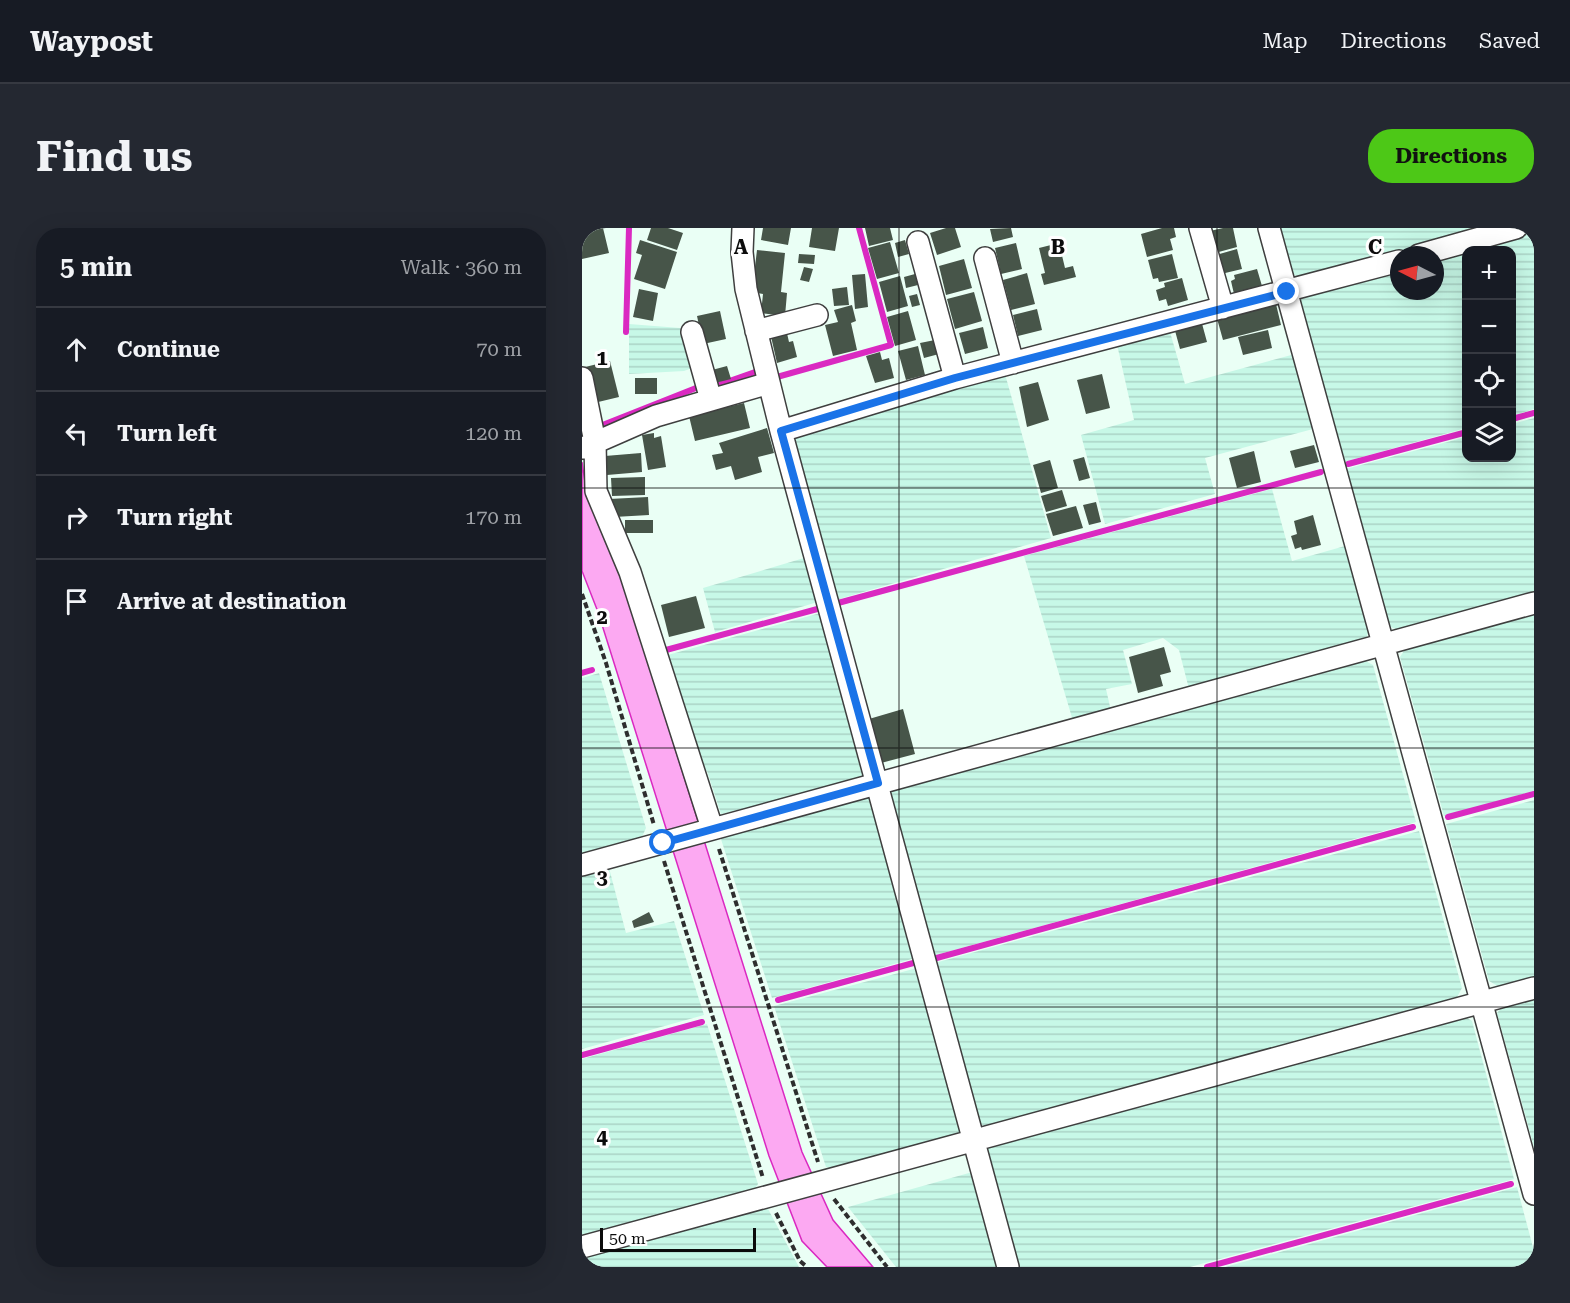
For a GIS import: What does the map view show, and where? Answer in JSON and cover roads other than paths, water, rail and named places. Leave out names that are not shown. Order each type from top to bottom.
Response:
[{"type":"street","points":[[743,228],[742,252],[746,289],[781,431],[1008,1267]]},
{"type":"street","points":[[1200,228],[1223,308]]},
{"type":"street","points":[[1269,228],[1534,1194]]},
{"type":"street","points":[[1444,248],[1516,228]]},
{"type":"street","points":[[918,242],[955,378]]},
{"type":"street","points":[[985,258],[1013,363]]},
{"type":"street","points":[[781,431],[955,378],[1390,263]]},
{"type":"street","points":[[756,331],[816,315]]},
{"type":"street","points":[[692,332],[711,400]]},
{"type":"street","points":[[582,378],[588,445],[596,491],[630,572],[708,829]]},
{"type":"street","points":[[588,445],[656,416],[769,383]]},
{"type":"street","points":[[582,865],[1534,603]]},
{"type":"street","points":[[582,1246],[1534,988]]},
{"type":"waterway","points":[[626,332],[629,228]]},
{"type":"waterway","points":[[777,377],[891,345],[859,228]]},
{"type":"waterway","points":[[718,385],[755,372]]},
{"type":"waterway","points":[[600,426],[696,388]]},
{"type":"waterway","points":[[1516,418],[1534,413]]},
{"type":"waterway","points":[[1348,464],[1462,433]]},
{"type":"waterway","points":[[838,603],[1321,472]]},
{"type":"waterway","points":[[666,650],[821,608]]},
{"type":"waterway","points":[[582,673],[592,670]]},
{"type":"waterway","points":[[1448,817],[1534,794]]},
{"type":"waterway","points":[[933,959],[1413,827]]},
{"type":"waterway","points":[[778,1000],[917,962]]},
{"type":"waterway","points":[[582,1055],[702,1022]]},
{"type":"waterway","points":[[1207,1267],[1511,1184]]}]
